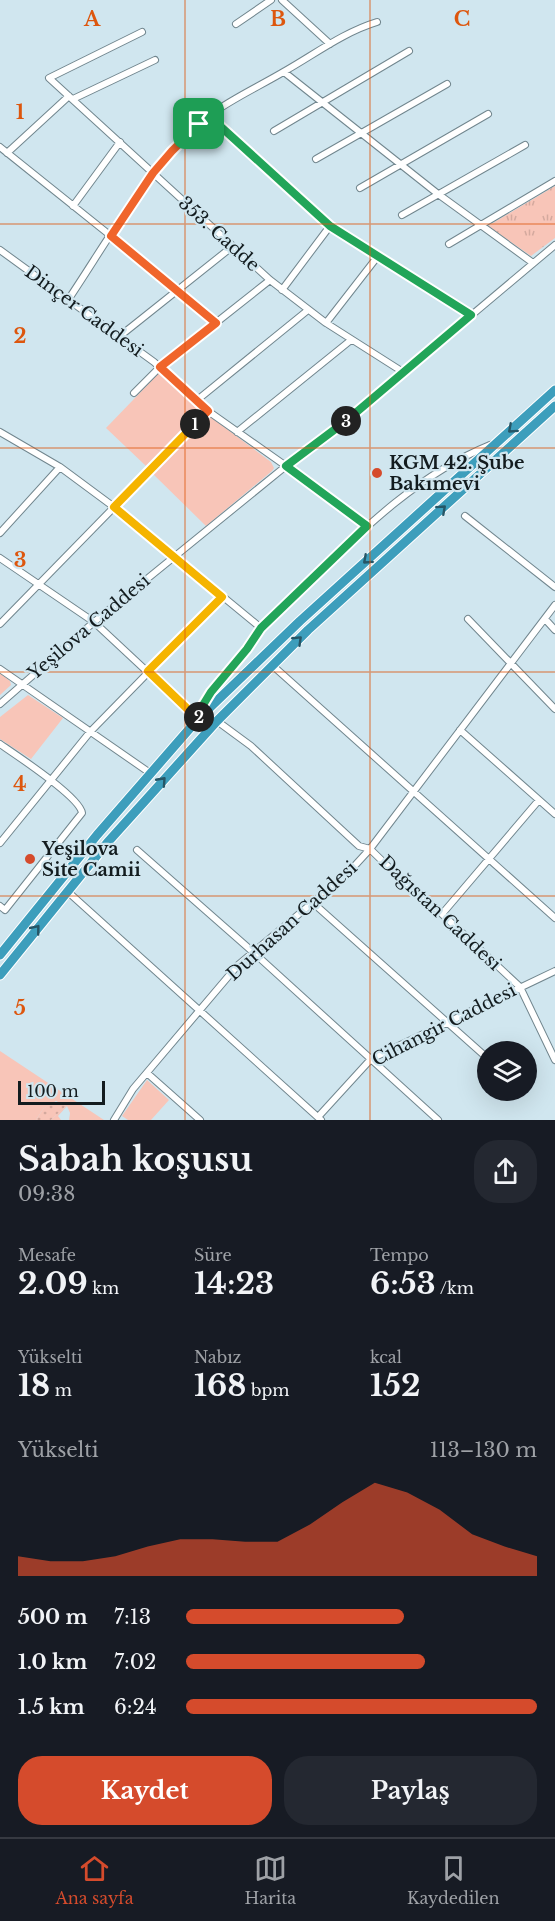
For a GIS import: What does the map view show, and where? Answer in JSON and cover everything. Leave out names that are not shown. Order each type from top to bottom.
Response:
[{"type":"highway","points":[[0,955],[76,861],[198,719],[300,621],[555,390]]},
{"type":"highway","points":[[0,975],[106,843],[217,720],[272,665],[555,406]]},
{"type":"street","points":[[236,24],[271,0]]},
{"type":"street","points":[[282,0],[330,44]]},
{"type":"street","points":[[68,300],[153,173],[172,151],[209,116],[330,44],[357,29],[377,22]]},
{"type":"street","name":"353. Cadde","points":[[142,32],[49,78],[282,290],[326,324],[403,372]]},
{"type":"street","points":[[274,131],[409,51]]},
{"type":"street","points":[[7,153],[71,98],[155,60]]},
{"type":"street","points":[[284,72],[438,194],[533,263]]},
{"type":"street","points":[[316,159],[447,84]]},
{"type":"street","points":[[360,188],[488,114]]},
{"type":"street","points":[[209,116],[330,226],[471,315]]},
{"type":"street","points":[[73,206],[120,142]]},
{"type":"street","points":[[402,215],[525,145]]},
{"type":"street","points":[[0,147],[216,323]]},
{"type":"street","points":[[449,244],[555,181]]},
{"type":"street","points":[[282,290],[330,226]]},
{"type":"street","name":"Yeşilova Caddesi","points":[[0,704],[173,556],[326,437],[555,245]]},
{"type":"street","points":[[120,336],[233,246]]},
{"type":"street","name":"Dinçer Caddesi","points":[[0,250],[120,336],[160,367],[208,411],[367,526]]},
{"type":"street","points":[[326,324],[378,256]]},
{"type":"street","points":[[134,393],[160,367],[270,280]]},
{"type":"street","points":[[196,401],[308,310]]},
{"type":"street","points":[[237,432],[351,340]]},
{"type":"street","points":[[0,624],[208,411]]},
{"type":"street","points":[[0,432],[60,467],[114,507],[261,628]]},
{"type":"street","points":[[0,558],[94,622],[198,719],[211,692],[247,649],[261,628],[367,526],[411,491],[445,468],[465,456],[496,443]]},
{"type":"street","points":[[0,533],[60,467]]},
{"type":"street","points":[[465,516],[555,587]]},
{"type":"street","points":[[0,843],[90,732],[222,597]]},
{"type":"street","name":"Durhasan Caddesi","points":[[114,1120],[128,1096],[230,975],[253,952],[348,873],[370,849],[555,605]]},
{"type":"street","points":[[468,619],[555,709]]},
{"type":"street","points":[[545,619],[555,630]]},
{"type":"street","points":[[272,665],[555,918]]},
{"type":"street","points":[[0,669],[150,773]]},
{"type":"street","name":"Dağıstan Caddesi","points":[[217,720],[251,746],[359,846],[370,849],[520,987],[555,1060]]},
{"type":"street","points":[[460,730],[555,814]]},
{"type":"street","points":[[0,744],[50,780],[79,805],[82,813],[2,908]]},
{"type":"street","points":[[442,914],[539,800]]},
{"type":"street","points":[[57,845],[76,861]]},
{"type":"street","points":[[137,850],[438,1120]]},
{"type":"street","points":[[67,891],[319,1119]]},
{"type":"street","points":[[312,902],[477,1049]]},
{"type":"street","name":"Cihangir Caddesi","points":[[319,1119],[371,1059],[555,971]]},
{"type":"street","points":[[147,1073],[200,1120]]},
{"type":"green space","points":[[555,186],[555,238],[531,256],[488,226]]},
{"type":"green space","points":[[160,372],[201,411],[146,466],[106,428]]},
{"type":"green space","points":[[208,415],[271,462],[274,468],[206,526],[152,473]]},
{"type":"green space","points":[[0,673],[10,681],[11,685],[0,695]]},
{"type":"green space","points":[[28,695],[63,718],[31,759],[0,739],[0,717]]},
{"type":"green space","points":[[0,1051],[104,1120],[69,1120],[70,1113],[67,1106],[58,1116],[61,1120],[51,1120],[66,1106],[56,1101],[43,1109],[36,1120],[0,1120]]},
{"type":"green space","points":[[147,1080],[169,1100],[151,1120],[128,1120],[122,1116]]},
{"type":"green space","points":[[53,1102],[66,1106],[51,1120],[36,1120],[43,1109]]},
{"type":"place","name":"KGM 42. Şube Bakımevi","points":[[377,473]]},
{"type":"place","name":"Yeşilova Site Camii","points":[[30,859]]},
{"type":"route","points":[[209,116],[330,226],[471,315],[341,425],[286,466],[367,526],[261,628],[247,649],[211,692],[198,719],[148,671],[222,597],[114,507],[208,411],[160,367],[216,323],[111,236],[153,173],[199,124],[209,116]]}]
